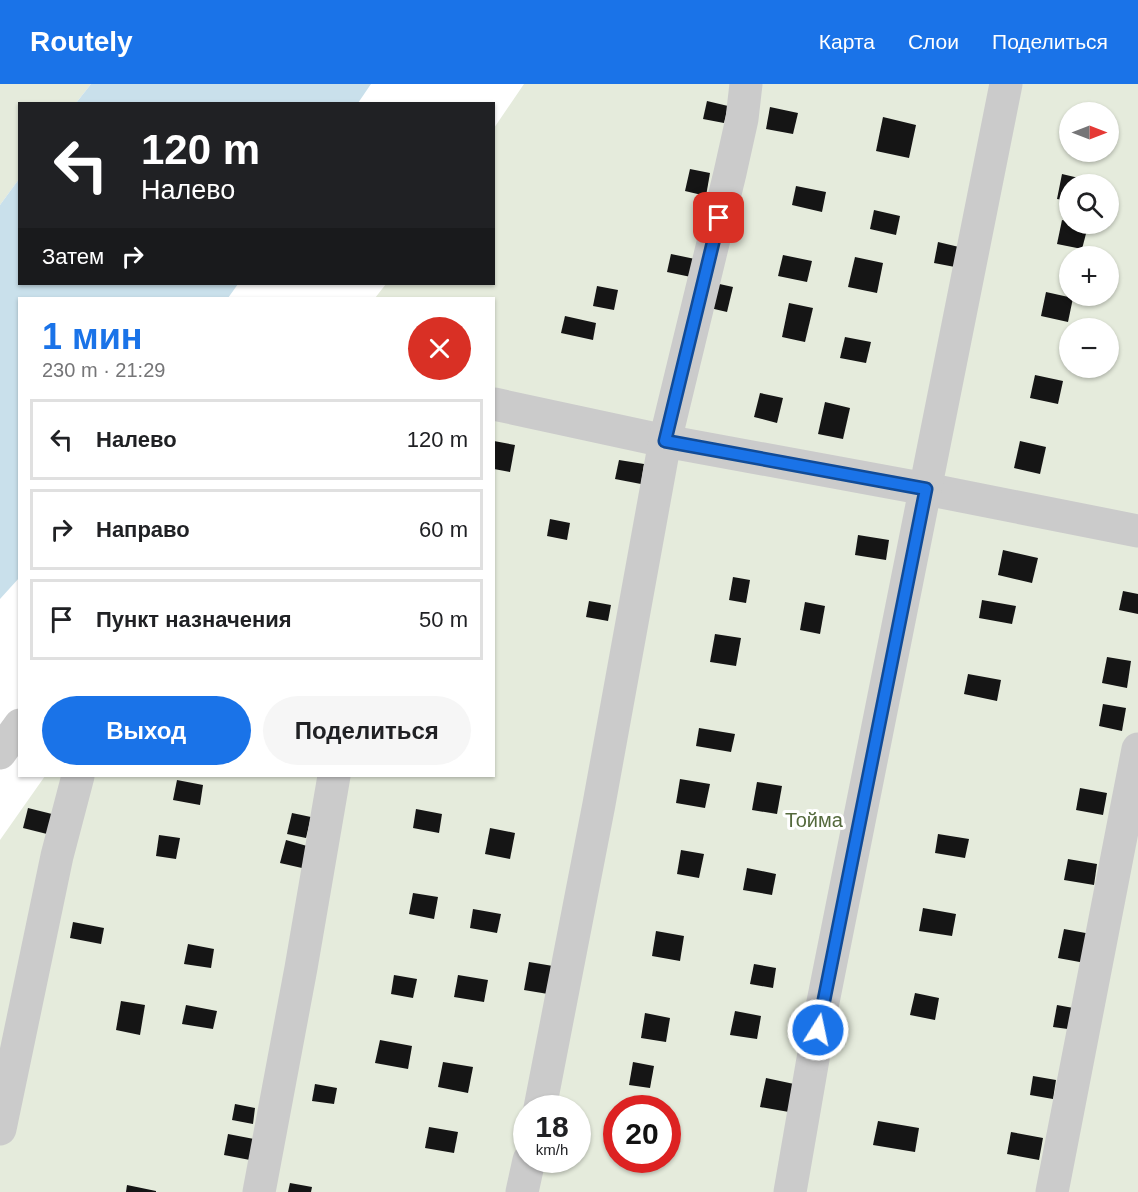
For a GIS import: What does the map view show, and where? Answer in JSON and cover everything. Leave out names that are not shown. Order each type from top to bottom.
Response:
[{"type":"lane","points":[[543,1095],[599,804],[665,441],[730,173],[742,119],[746,84]]},
{"type":"lane","points":[[790,1192],[822,1007],[1006,84]]},
{"type":"lane","points":[[495,404],[665,441],[1138,531]]},
{"type":"lane","points":[[0,753],[18,728]]},
{"type":"lane","points":[[1052,1192],[1138,749]]},
{"type":"lane","points":[[0,1129],[57,856],[78,777]]},
{"type":"lane","points":[[259,1192],[334,777]]},
{"type":"lane","points":[[522,1192],[526,1173]]},
{"type":"green space","points":[[0,84],[91,84],[77,102],[18,102],[18,180],[0,205]]},
{"type":"green space","name":"Тойма","points":[[524,84],[1138,84],[1138,1192],[0,1192],[0,840],[44,777],[495,777],[495,297],[376,297],[385,285],[495,285],[495,127]]},
{"type":"water","points":[[91,84],[371,84],[359,102],[77,102]]},
{"type":"water","points":[[18,180],[18,285],[237,285],[229,297],[18,297],[18,579],[0,599],[0,205]]},
{"type":"building","points":[[707,101],[728,106],[724,123],[703,119]]},
{"type":"building","points":[[770,107],[798,113],[793,134],[766,129]]},
{"type":"building","points":[[883,117],[916,125],[909,158],[876,151]]},
{"type":"building","points":[[690,169],[710,173],[706,196],[685,191]]},
{"type":"building","points":[[796,186],[826,192],[822,212],[792,205]]},
{"type":"building","points":[[874,210],[900,216],[896,235],[870,229]]},
{"type":"building","points":[[1059,234],[1086,234],[1083,246],[1057,244]]},
{"type":"building","points":[[938,242],[959,247],[955,267],[934,263]]},
{"type":"building","points":[[671,254],[695,259],[691,277],[667,272]]},
{"type":"building","points":[[783,255],[812,261],[807,282],[778,276]]},
{"type":"building","points":[[855,257],[883,263],[877,293],[848,287]]},
{"type":"building","points":[[715,283],[733,287],[727,312],[710,308]]},
{"type":"building","points":[[597,286],[618,290],[614,310],[593,306]]},
{"type":"building","points":[[1046,292],[1059,295],[1059,306],[1071,306],[1069,318],[1059,318],[1059,320],[1041,316]]},
{"type":"building","points":[[789,303],[813,308],[805,342],[782,337]]},
{"type":"building","points":[[565,316],[596,323],[593,340],[561,333]]},
{"type":"building","points":[[845,337],[871,342],[866,363],[840,358]]},
{"type":"building","points":[[1035,375],[1063,381],[1058,404],[1030,398]]},
{"type":"building","points":[[760,393],[783,398],[777,423],[754,417]]},
{"type":"building","points":[[825,402],[850,408],[843,439],[818,434]]},
{"type":"building","points":[[495,441],[515,445],[510,472],[495,469]]},
{"type":"building","points":[[1020,441],[1046,447],[1040,474],[1014,468]]},
{"type":"building","points":[[619,460],[644,464],[641,484],[615,479]]},
{"type":"building","points":[[550,519],[570,523],[567,540],[547,536]]},
{"type":"building","points":[[858,535],[889,540],[886,560],[855,555]]},
{"type":"building","points":[[1003,550],[1038,558],[1032,583],[998,575]]},
{"type":"building","points":[[733,577],[750,580],[746,603],[729,600]]},
{"type":"building","points":[[1123,591],[1138,594],[1138,614],[1119,610]]},
{"type":"building","points":[[982,600],[1016,606],[1012,624],[979,618]]},
{"type":"building","points":[[589,601],[611,605],[608,621],[586,617]]},
{"type":"building","points":[[805,602],[825,606],[820,634],[800,630]]},
{"type":"building","points":[[715,634],[741,638],[736,666],[710,662]]},
{"type":"building","points":[[1107,657],[1131,661],[1127,688],[1102,683]]},
{"type":"building","points":[[968,674],[1001,680],[997,701],[964,694]]},
{"type":"building","points":[[1103,704],[1126,708],[1122,731],[1099,726]]},
{"type":"building","points":[[699,728],[735,734],[731,752],[696,746]]},
{"type":"building","points":[[680,779],[710,784],[705,808],[676,803]]},
{"type":"building","points":[[177,780],[203,785],[200,805],[173,800]]},
{"type":"building","points":[[757,782],[782,786],[777,814],[752,810]]},
{"type":"building","points":[[1080,788],[1107,793],[1103,815],[1076,810]]},
{"type":"building","points":[[28,808],[52,814],[47,834],[23,828]]},
{"type":"building","points":[[416,809],[442,814],[439,833],[413,828]]},
{"type":"building","points":[[292,813],[311,817],[306,838],[287,834]]},
{"type":"building","points":[[490,828],[515,833],[510,859],[485,854]]},
{"type":"building","points":[[938,834],[969,839],[965,858],[935,853]]},
{"type":"building","points":[[159,835],[180,838],[176,859],[156,856]]},
{"type":"building","points":[[286,840],[307,846],[302,868],[280,863]]},
{"type":"building","points":[[681,850],[704,854],[699,878],[677,874]]},
{"type":"building","points":[[1068,859],[1097,864],[1094,885],[1064,880]]},
{"type":"building","points":[[747,868],[776,874],[772,895],[743,890]]},
{"type":"building","points":[[413,893],[438,897],[434,919],[409,914]]},
{"type":"building","points":[[923,908],[956,914],[952,936],[919,931]]},
{"type":"building","points":[[473,909],[501,914],[497,933],[470,928]]},
{"type":"building","points":[[73,922],[104,928],[101,944],[70,938]]},
{"type":"building","points":[[1064,929],[1091,934],[1085,963],[1058,958]]},
{"type":"building","points":[[656,931],[684,936],[680,961],[652,956]]},
{"type":"building","points":[[188,944],[214,949],[211,968],[184,964]]},
{"type":"building","points":[[529,962],[553,966],[548,994],[524,990]]},
{"type":"building","points":[[754,964],[776,968],[773,988],[750,984]]},
{"type":"building","points":[[394,975],[417,979],[413,998],[391,994]]},
{"type":"building","points":[[458,975],[488,980],[484,1002],[454,997]]},
{"type":"building","points":[[915,993],[939,998],[935,1020],[910,1015]]},
{"type":"building","points":[[121,1001],[145,1005],[140,1035],[116,1030]]},
{"type":"building","points":[[186,1005],[217,1011],[213,1029],[182,1024]]},
{"type":"building","points":[[1057,1005],[1079,1009],[1075,1030],[1053,1027]]},
{"type":"building","points":[[735,1011],[761,1016],[757,1039],[730,1035]]},
{"type":"building","points":[[645,1013],[670,1018],[666,1042],[641,1038]]},
{"type":"building","points":[[380,1040],[412,1046],[408,1069],[375,1063]]},
{"type":"building","points":[[443,1062],[473,1067],[468,1093],[438,1087]]},
{"type":"building","points":[[633,1062],[654,1066],[650,1088],[629,1085]]},
{"type":"building","points":[[1033,1076],[1056,1080],[1053,1099],[1030,1095]]},
{"type":"building","points":[[766,1078],[794,1084],[789,1112],[760,1107]]},
{"type":"building","points":[[315,1084],[337,1088],[334,1104],[312,1101]]},
{"type":"building","points":[[235,1104],[255,1108],[253,1124],[232,1120]]},
{"type":"building","points":[[878,1121],[919,1128],[915,1152],[873,1145]]},
{"type":"building","points":[[429,1127],[458,1132],[454,1153],[425,1148]]},
{"type":"building","points":[[1011,1132],[1043,1138],[1039,1160],[1007,1154]]},
{"type":"building","points":[[228,1134],[254,1139],[250,1160],[224,1155]]},
{"type":"building","points":[[290,1183],[312,1187],[311,1192],[288,1192]]},
{"type":"building","points":[[127,1185],[156,1191],[156,1192],[126,1192]]},
{"type":"route","points":[[719,218],[665,441],[926,489],[818,1030]]}]
